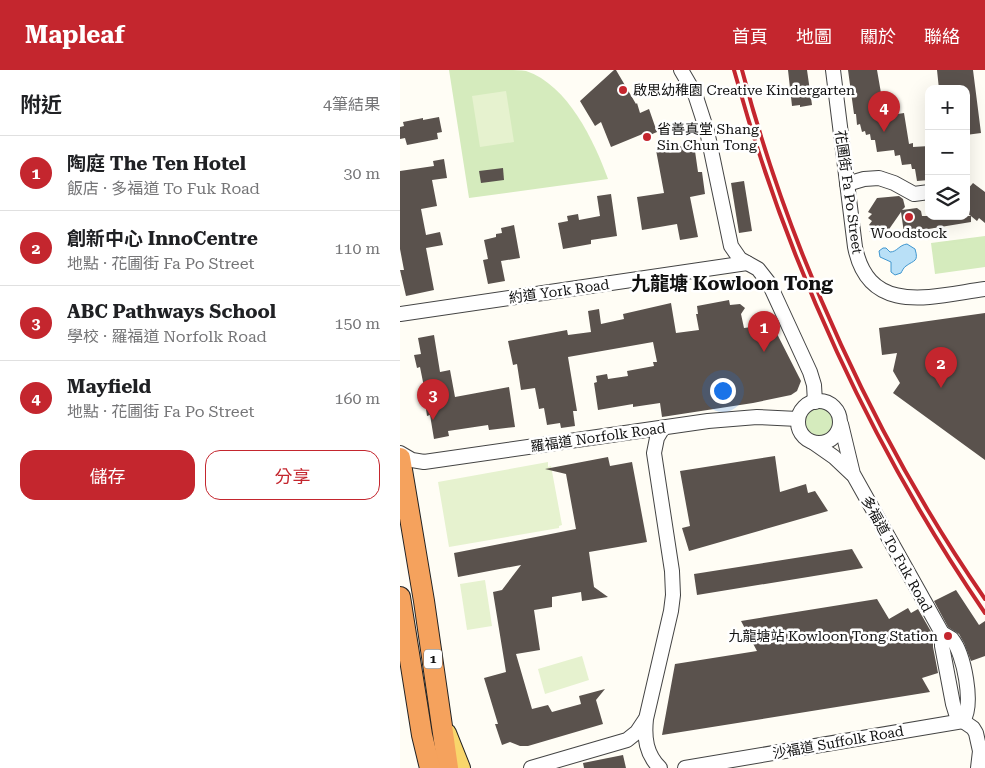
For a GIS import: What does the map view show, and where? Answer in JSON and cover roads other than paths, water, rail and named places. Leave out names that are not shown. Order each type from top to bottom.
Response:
[{"type":"highway","name":"1","points":[[400,458],[442,724],[458,767]]},
{"type":"highway","name":"1","points":[[400,597],[422,735],[430,768]]},
{"type":"main road","points":[[418,768],[422,735]]},
{"type":"street","points":[[681,70],[695,94],[707,131],[731,246],[740,259],[758,269],[769,283],[812,378],[815,402],[804,408],[798,419]]},
{"type":"street","name":"花圃街 Fa Po Street","points":[[833,70],[857,257],[864,273],[875,286],[890,295],[913,298],[985,289]]},
{"type":"street","points":[[847,184],[864,179],[879,178],[894,183],[914,194],[925,193]]},
{"type":"street","name":"約道 York Road","points":[[400,314],[747,263]]},
{"type":"street","points":[[757,417],[789,409],[800,404],[810,390],[812,378]]},
{"type":"street","name":"多福道 To Fuk Road","points":[[815,402],[828,403],[834,406],[840,418],[853,474],[942,633],[942,646],[953,704],[957,717],[961,721]]},
{"type":"street","name":"羅福道 Norfolk Road","points":[[400,453],[412,460],[424,462],[708,421],[757,417],[798,419]]},
{"type":"street","name":"多福道 To Fuk Road","points":[[798,419],[798,425],[803,436],[834,457],[853,474]]},
{"type":"street","points":[[814,443],[826,443],[832,440],[841,424]]},
{"type":"street","points":[[660,768],[648,750],[645,740],[646,719],[673,595],[672,571],[654,453],[657,438],[663,428]]},
{"type":"street","points":[[531,768],[627,740],[638,732],[646,719]]},
{"type":"street","points":[[961,721],[973,728],[976,733],[980,751],[978,768]]},
{"type":"street","name":"沙福道 Suffolk Road","points":[[685,768],[961,721]]},
{"type":"water","points":[[907,244],[915,249],[916,259],[905,267],[901,273],[895,275],[891,272],[891,262],[880,257],[879,251],[886,248],[892,252]]},
{"type":"railway","points":[[734,70],[755,142],[780,213],[807,283],[837,352],[870,420],[906,486],[944,550],[985,613]]},
{"type":"railway","points":[[742,70],[785,208],[841,345],[873,411],[908,476],[985,599]]},
{"type":"place","name":"啟思幼稚園 Creative Kindergarten","points":[[623,90]]},
{"type":"place","name":"Mayfield","points":[[884,132]]},
{"type":"place","name":"省善真堂 Shang Sin Chun Tong","points":[[647,137]]},
{"type":"place","name":"Woodstock","points":[[909,217]]},
{"type":"place","name":"陶庭 The Ten Hotel","points":[[764,352]]},
{"type":"place","name":"創新中心 InnoCentre","points":[[941,388]]},
{"type":"place","name":"ABC Pathways School","points":[[433,420]]},
{"type":"place","name":"九龍塘站 Kowloon Tong Station","points":[[948,636]]},
{"type":"district","name":"九龍塘 Kowloon Tong","points":[[732,283]]}]
